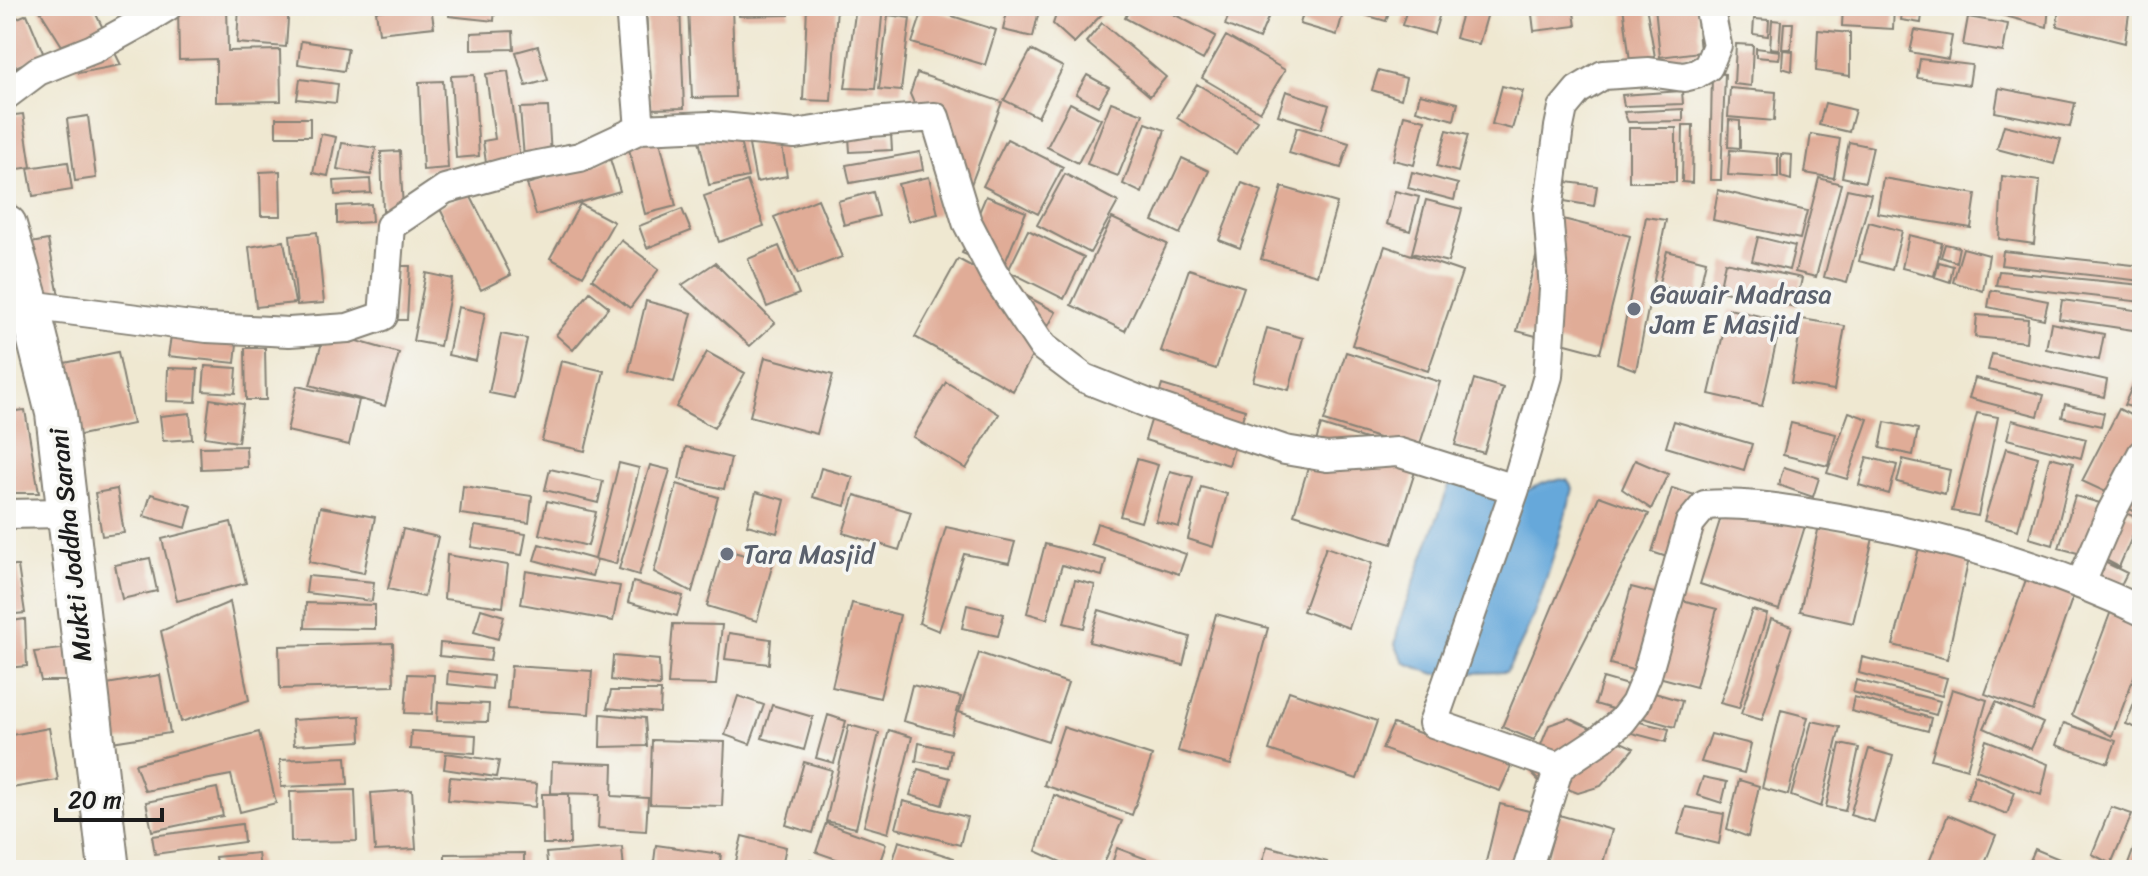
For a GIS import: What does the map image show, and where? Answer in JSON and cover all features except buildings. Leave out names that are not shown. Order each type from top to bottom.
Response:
[{"type":"street","points":[[6,95],[38,71],[93,49],[168,6]]},
{"type":"street","points":[[630,6],[640,129]]},
{"type":"street","points":[[1559,767],[1433,723],[1515,489],[1548,376],[1554,289],[1548,211],[1563,108],[1578,90],[1603,75],[1649,72],[1684,77],[1708,67],[1717,45],[1709,6]]},
{"type":"street","points":[[29,305],[207,328],[289,332],[348,328],[383,316],[390,226],[445,189],[522,168],[580,157],[640,129],[710,126],[795,134],[871,122],[935,117],[967,222],[993,272],[1043,347],[1084,378],[1152,405],[1285,450],[1327,457],[1397,452],[1515,489]]},
{"type":"street","name":"Mukti Joddha Sarani","points":[[6,225],[56,413],[109,870]]},
{"type":"street","points":[[2081,583],[2111,513],[2142,454]]},
{"type":"street","points":[[1527,870],[1559,767],[1601,739],[1622,721],[1635,704],[1647,675],[1690,523],[1705,505],[1752,504],[1866,522],[1951,542],[2081,583],[2142,611]]},
{"type":"street","points":[[6,514],[66,513]]},
{"type":"water","points":[[1457,464],[1511,497],[1546,482],[1560,480],[1567,480],[1573,489],[1537,606],[1506,672],[1435,674],[1405,663],[1395,645],[1399,623]]},
{"type":"place","name":"Gawair Madrasa Jam E Masjid","points":[[1634,309]]},
{"type":"place","name":"Tara Masjid","points":[[727,554]]}]
